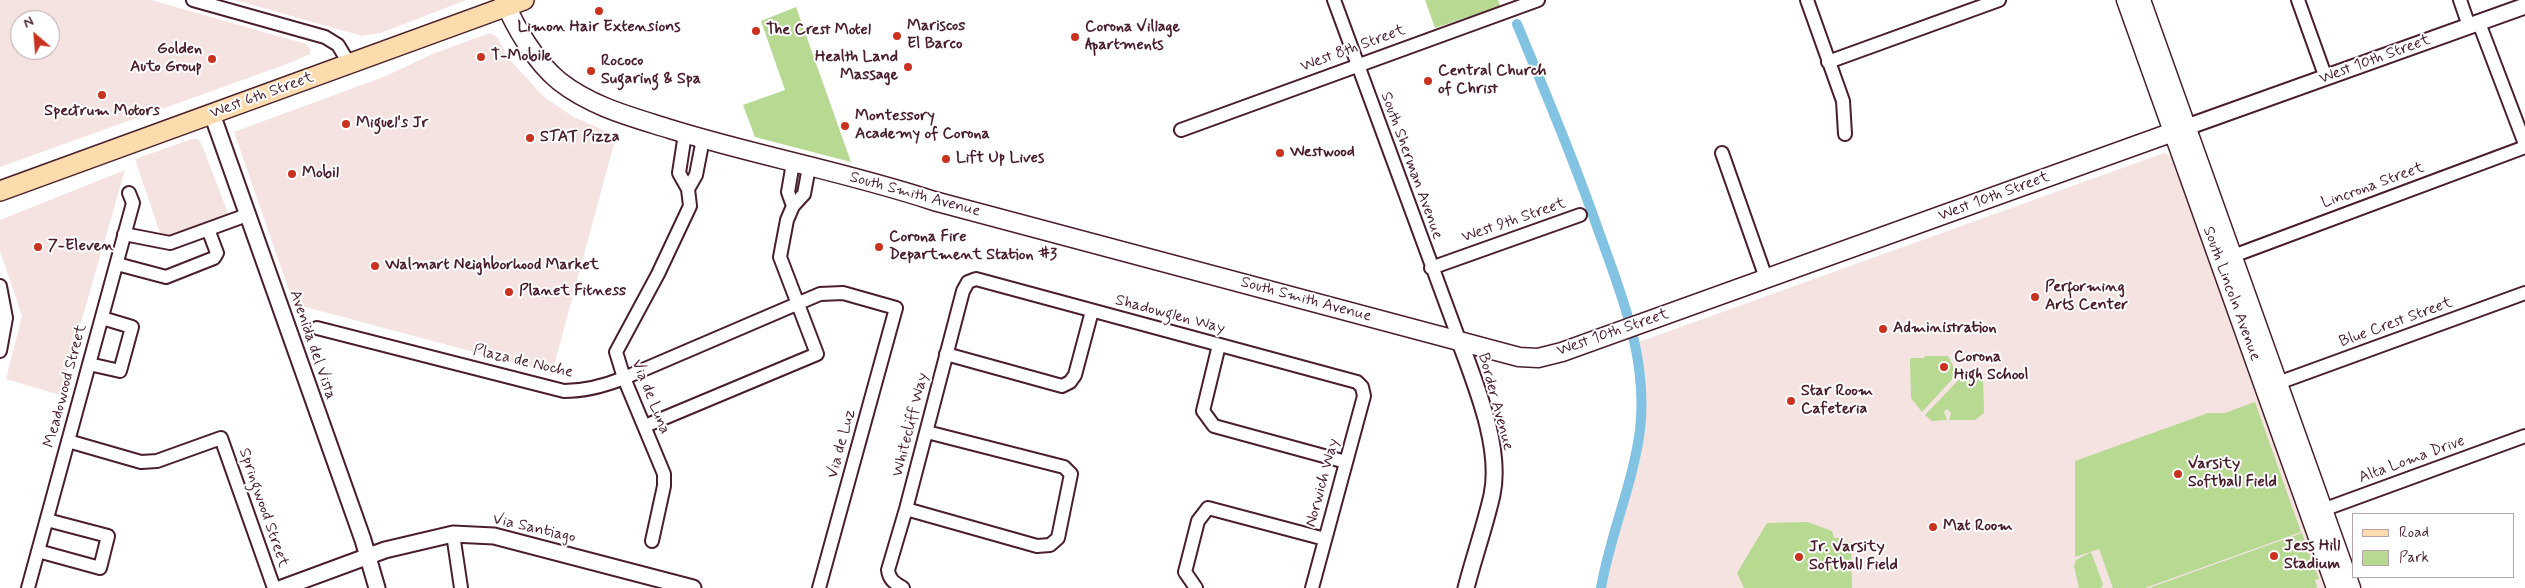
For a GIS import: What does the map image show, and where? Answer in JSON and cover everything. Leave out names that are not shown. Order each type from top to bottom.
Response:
[{"type":"main road","name":"South Lincoln Avenue","points":[[2126,0],[2232,256],[2278,383],[2317,513],[2336,588]]},
{"type":"main road","name":"South Lincoln Avenue","points":[[2141,0],[2181,129],[2317,513],[2351,588]]},
{"type":"main road","name":"West 6th Street","points":[[0,191],[350,65],[512,2]]},
{"type":"main road","name":"South Smith Avenue","points":[[512,2],[532,50],[558,80],[606,109],[703,139],[888,186],[934,201],[1460,342]]},
{"type":"main road","name":"West 10th Street","points":[[1460,342],[1519,357],[1538,358],[1562,352],[2181,129]]},
{"type":"street","points":[[193,0],[325,37],[338,45],[350,65]]},
{"type":"street","name":"South Sherman Avenue","points":[[1334,0],[1431,268],[1460,342]]},
{"type":"street","name":"West 8th Street","points":[[1180,130],[1538,0]]},
{"type":"street","points":[[1808,0],[1843,101],[1845,134]]},
{"type":"street","points":[[1828,62],[1999,0]]},
{"type":"street","points":[[2298,0],[2326,78]]},
{"type":"street","points":[[2460,0],[2474,25],[2525,146]]},
{"type":"street","name":"West 10th Street","points":[[2181,129],[2525,6]]},
{"type":"street","name":"Avenida del Vista","points":[[212,114],[368,557],[377,588]]},
{"type":"street","name":"Via de Luna","points":[[652,541],[664,486],[664,474],[624,378],[616,352],[658,274],[690,206],[688,189],[679,173],[685,134]]},
{"type":"street","name":"Via de Luna","points":[[688,189],[696,175],[703,139]]},
{"type":"street","name":"Lincrona Street","points":[[2232,256],[2525,146]]},
{"type":"street","points":[[1722,153],[1766,278]]},
{"type":"street","points":[[645,426],[817,354],[780,257],[787,220],[793,206],[804,194],[801,165]]},
{"type":"street","name":"Meadowood Street","points":[[28,588],[133,203],[129,193]]},
{"type":"street","points":[[124,234],[170,243],[247,215]]},
{"type":"street","name":"West 9th Street","points":[[1431,268],[1580,215]]},
{"type":"street","points":[[116,264],[166,277],[214,258],[217,253],[208,229]]},
{"type":"street","name":"Shadowglen Way","points":[[968,282],[976,279],[1357,382],[1362,387]]},
{"type":"street","name":"Whitecliff Way","points":[[903,588],[889,576],[888,570],[927,432],[963,291],[968,282]]},
{"type":"street","points":[[0,286],[6,318],[0,351]]},
{"type":"street","name":"Plaza de Noche","points":[[317,328],[564,391],[599,388],[820,294],[843,293],[896,308]]},
{"type":"street","name":"Blue Crest Street","points":[[2278,383],[2525,293]]},
{"type":"street","name":"Via de Luz","points":[[819,588],[896,308]]},
{"type":"street","points":[[946,354],[1062,386],[1070,382],[1075,375],[1092,311]]},
{"type":"street","points":[[89,364],[120,371],[132,327],[102,318]]},
{"type":"street","name":"Border Avenue","points":[[1460,342],[1488,430],[1494,461],[1492,494],[1466,588]]},
{"type":"street","points":[[1219,345],[1204,411],[1214,426],[1346,462]]},
{"type":"street","name":"Norwich Way","points":[[1312,588],[1364,396],[1362,387]]},
{"type":"street","points":[[906,509],[1037,546],[1050,545],[1058,538],[1071,474],[1064,467],[927,432]]},
{"type":"street","name":"Alta Loma Drive","points":[[2317,513],[2525,436]]},
{"type":"street","name":"Springwood Street","points":[[68,441],[141,462],[157,461],[221,438],[274,588]]},
{"type":"street","points":[[1196,588],[1185,572],[1198,521],[1208,508],[1325,539]]},
{"type":"street","points":[[38,551],[100,568],[108,536],[47,520]]},
{"type":"street","points":[[453,534],[461,588]]},
{"type":"street","name":"Via Santiago","points":[[282,588],[368,557],[453,534],[494,536],[693,588]]},
{"type":"shaded area","points":[[0,0],[151,0],[306,44],[310,49],[310,54],[287,64],[0,167]]},
{"type":"shaded area","points":[[235,0],[466,0],[381,33],[362,36]]},
{"type":"shaded area","points":[[490,33],[497,37],[510,60],[544,97],[572,116],[616,136],[552,373],[302,306],[292,299],[234,132],[386,76],[432,54]]},
{"type":"shaded area","points":[[192,139],[198,139],[202,145],[229,216],[162,239],[135,159]]},
{"type":"shaded area","name":"Corona High School","points":[[2164,153],[2172,156],[2325,588],[1603,588],[1641,450],[1646,405],[1645,374],[1639,342]]},
{"type":"shaded area","points":[[125,170],[60,395],[6,379],[22,316],[0,251],[0,220]]},
{"type":"green space","points":[[1425,0],[1498,0],[1500,6],[1435,28]]},
{"type":"green space","points":[[796,7],[851,162],[755,137],[743,105],[785,90],[761,21]]},
{"type":"green space","points":[[1925,356],[1948,356],[1957,374],[1922,412],[1911,398],[1910,360],[1911,358],[1924,358]]},
{"type":"green space","points":[[1967,371],[1983,377],[1984,413],[1975,420],[1949,420],[1951,413],[1947,409],[1944,412],[1947,420],[1932,421],[1925,415]]},
{"type":"green space","name":"Varsity Softball Field","points":[[2255,402],[2301,532],[2145,588],[2113,588],[2099,549],[2075,557],[2075,461],[2208,413],[2225,413]]},
{"type":"green space","name":"Jr. Varsity Softball Field","points":[[1807,522],[1832,531],[1834,538],[1841,538],[1842,541],[1851,542],[1852,588],[1744,588],[1737,573],[1767,523]]},
{"type":"green space","name":"Jess Hill Stadium","points":[[2302,533],[2319,579],[2315,580],[2317,588],[2149,588]]},
{"type":"green space","points":[[2091,552],[2103,584],[2101,588],[2079,588],[2074,566],[2076,560]]},
{"type":"waterway","points":[[1517,24],[1560,129],[1617,282],[1632,330],[1637,355],[1642,404],[1637,450],[1601,588]]},
{"type":"place","name":"Limon Hair Extensions","points":[[599,11]]},
{"type":"place","name":"The Crest Motel","points":[[756,31]]},
{"type":"place","name":"Mariscos El Barco","points":[[897,36]]},
{"type":"place","name":"Corona Village Apartments","points":[[1075,37]]},
{"type":"place","name":"T-Mobile","points":[[481,57]]},
{"type":"place","name":"Golden Auto Group","points":[[212,59]]},
{"type":"place","name":"Health Land Massage","points":[[908,67]]},
{"type":"place","name":"Rococo Sugaring & Spa","points":[[591,71]]},
{"type":"place","name":"Central Church of Christ","points":[[1428,81]]},
{"type":"place","name":"Spectrum Motors","points":[[102,95]]},
{"type":"place","name":"Miguel's Jr","points":[[346,124]]},
{"type":"place","name":"Montessory Academy of Corona","points":[[845,126]]},
{"type":"place","name":"STAT Pizza","points":[[530,138]]},
{"type":"place","name":"Westwood","points":[[1280,153]]},
{"type":"place","name":"Lift Up Lives","points":[[946,159]]},
{"type":"place","name":"Mobil","points":[[292,174]]},
{"type":"place","name":"7-Eleven","points":[[38,247]]},
{"type":"place","name":"Corona Fire Department Station #3","points":[[879,247]]},
{"type":"place","name":"Walmart Neighborhood Market","points":[[375,266]]},
{"type":"place","name":"Planet Fitness","points":[[509,292]]},
{"type":"place","name":"Performing Arts Center","points":[[2035,297]]},
{"type":"place","name":"Administration","points":[[1883,329]]},
{"type":"place","name":"Corona High School","points":[[1944,367]]},
{"type":"place","name":"Star Room Cafeteria","points":[[1791,401]]},
{"type":"place","name":"Varsity Softball Field","points":[[2178,474]]},
{"type":"place","name":"Mat Room","points":[[1933,527]]},
{"type":"place","name":"Jess Hill Stadium","points":[[2274,556]]},
{"type":"place","name":"Jr. Varsity Softball Field","points":[[1799,557]]}]
